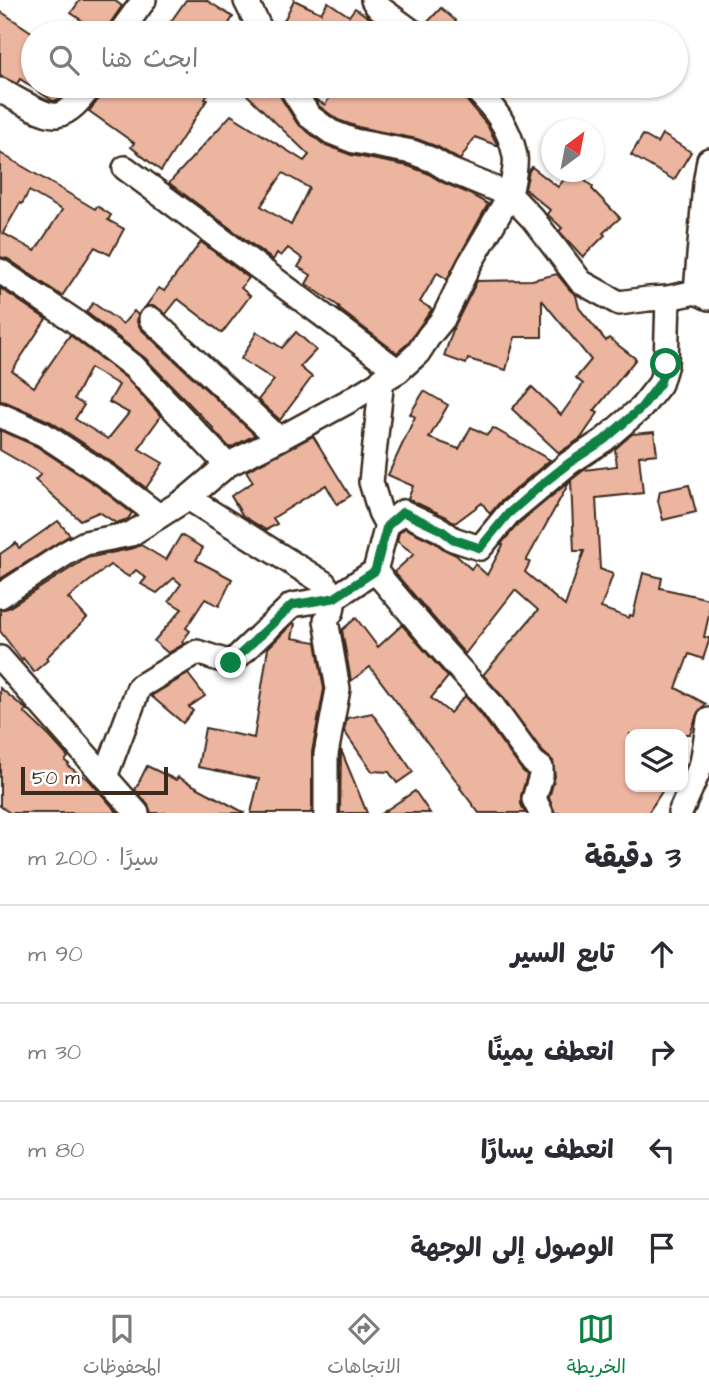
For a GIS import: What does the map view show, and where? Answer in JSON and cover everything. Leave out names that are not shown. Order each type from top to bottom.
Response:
[{"type":"street","points":[[129,21],[145,0]]},
{"type":"street","points":[[254,0],[245,0],[256,21]]},
{"type":"street","points":[[373,0],[398,21]]},
{"type":"street","points":[[0,90],[55,116],[66,112],[79,98]]},
{"type":"street","points":[[298,98],[309,116],[331,132],[354,141],[412,152],[510,195],[533,219],[581,282],[619,303],[702,295],[705,184],[709,160]]},
{"type":"street","points":[[0,596],[76,548],[131,534],[188,498],[227,465],[347,401],[418,354],[443,319],[469,265],[510,195],[515,157],[505,125],[485,98]]},
{"type":"street","points":[[125,168],[390,375]]},
{"type":"street","points":[[0,271],[73,320],[135,368],[227,465]]},
{"type":"street","points":[[105,777],[139,687],[197,652],[231,663],[292,605],[334,598],[375,571],[387,526],[403,512],[441,530],[453,539],[480,548],[508,514],[569,463],[604,440],[641,408],[660,383],[666,364],[668,298]]},
{"type":"street","points":[[152,319],[279,439]]},
{"type":"street","points":[[387,526],[371,481],[390,375]]},
{"type":"street","points":[[0,415],[43,434],[105,475],[159,516]]},
{"type":"street","points":[[188,498],[324,583],[334,598],[332,611],[326,620],[338,689],[326,754],[326,813]]},
{"type":"street","points":[[375,571],[491,704],[533,762],[541,768],[534,799],[541,813]]},
{"type":"street","points":[[0,659],[137,813]]},
{"type":"street","points":[[680,813],[702,763],[709,720]]},
{"type":"building","points":[[80,0],[114,0],[122,6],[112,21],[83,21],[71,13]]},
{"type":"building","points":[[186,0],[206,0],[233,17],[230,21],[171,21]]},
{"type":"building","points":[[294,0],[321,13],[328,2],[349,16],[355,8],[374,21],[284,21]]},
{"type":"building","points":[[441,8],[456,21],[429,21]]},
{"type":"building","points":[[0,11],[21,25],[21,80],[17,84],[0,76]]},
{"type":"building","points":[[100,98],[207,100],[161,171],[131,147],[134,143],[89,111]]},
{"type":"building","points":[[250,98],[281,98],[297,123],[323,144],[351,155],[408,166],[488,204],[447,279],[437,273],[420,302],[432,309],[407,344],[397,353],[339,309],[340,307],[306,284],[311,275],[298,267],[303,259],[288,248],[281,256],[277,253],[273,260],[169,183],[231,115],[304,161],[309,155]],"holes":[[[283,173],[309,188],[291,225],[261,206]]]},
{"type":"building","points":[[329,98],[464,98],[487,125],[498,146],[475,137],[460,160],[417,139],[358,127],[338,120],[319,106],[315,99],[325,105]]},
{"type":"building","points":[[662,134],[691,152],[674,180],[631,155],[643,135],[657,143]]},
{"type":"building","points":[[0,153],[95,209],[97,206],[111,215],[108,220],[124,229],[110,255],[95,247],[62,296],[8,259],[0,257]],"holes":[[[29,191],[62,210],[35,251],[3,233]]]},
{"type":"building","points":[[532,167],[541,174],[541,182],[552,182],[558,187],[562,182],[587,182],[620,218],[583,257],[559,231],[562,228],[547,214],[550,210],[525,189]]},
{"type":"building","points":[[201,242],[249,278],[241,288],[250,296],[222,333],[178,299],[166,314],[155,306],[146,306],[159,288],[164,291]]},
{"type":"building","points":[[557,274],[576,295],[579,308],[606,341],[609,338],[636,359],[594,411],[598,413],[581,438],[559,453],[512,409],[532,387],[561,415],[583,384],[576,378],[591,360],[542,300],[542,337],[515,337],[506,370],[468,359],[466,364],[444,356],[454,327],[477,281],[532,280]]},
{"type":"building","points":[[0,288],[46,319],[12,371],[34,387],[70,335],[126,378],[161,416],[139,449],[163,463],[146,488],[51,422],[0,401]],"holes":[[[90,368],[119,385],[109,402],[129,413],[108,439],[75,419],[84,405],[74,399]]]},
{"type":"building","points":[[93,303],[123,324],[134,311],[138,315],[137,322],[141,329],[255,435],[230,448],[145,358],[86,312]]},
{"type":"building","points":[[257,332],[282,348],[296,332],[316,350],[300,367],[312,377],[280,420],[258,400],[274,380],[241,359]]},
{"type":"building","points":[[424,391],[448,405],[429,438],[459,449],[471,427],[487,435],[493,428],[550,460],[499,503],[490,514],[482,503],[455,523],[408,499],[413,486],[388,475],[415,417],[410,414]]},
{"type":"building","points":[[0,430],[36,446],[97,486],[132,513],[128,519],[116,523],[99,512],[80,520],[35,480],[41,474],[0,450]]},
{"type":"building","points":[[654,432],[657,454],[639,456],[643,493],[596,498],[600,569],[613,574],[601,608],[629,618],[630,615],[633,616],[643,573],[662,578],[660,588],[709,599],[704,637],[709,638],[709,641],[703,659],[689,654],[676,688],[706,704],[698,712],[690,734],[688,729],[625,729],[625,792],[662,792],[648,813],[555,813],[549,798],[555,776],[553,761],[483,675],[538,610],[515,590],[465,654],[394,572],[414,554],[397,541],[399,533],[405,528],[456,555],[471,569],[475,564],[487,575],[503,545],[501,544],[518,524],[570,481],[526,561],[530,562],[525,572],[565,606],[584,551],[574,551],[571,480],[584,470],[617,466],[615,449],[632,434]]},
{"type":"building","points":[[313,436],[350,496],[337,504],[326,485],[273,518],[277,524],[266,530],[243,516],[231,496],[253,482],[246,471]]},
{"type":"building","points":[[689,485],[696,512],[663,520],[658,501],[660,491]]},
{"type":"building","points":[[58,521],[70,535],[0,579],[0,554],[16,543],[19,548]]},
{"type":"building","points":[[181,535],[203,548],[196,560],[232,579],[219,606],[205,599],[186,628],[190,631],[182,642],[184,644],[168,653],[154,641],[182,609],[169,601],[181,584],[174,578],[157,593],[141,584],[146,578],[136,570],[129,577],[110,565],[68,598],[87,618],[34,672],[0,631],[0,610],[8,608],[87,558],[141,545],[166,560]]},
{"type":"building","points":[[356,618],[378,647],[402,625],[448,677],[431,698],[450,713],[465,696],[480,713],[527,775],[521,796],[525,813],[479,813],[370,667],[351,681],[342,630]]},
{"type":"building","points":[[293,623],[292,638],[316,642],[324,689],[312,752],[311,813],[251,813],[259,779],[198,767],[205,728],[254,738],[268,648]]},
{"type":"building","points":[[188,674],[205,696],[189,707],[193,711],[183,723],[151,696]]},
{"type":"building","points":[[0,688],[27,710],[24,712],[68,757],[65,761],[68,766],[90,781],[118,813],[10,813],[0,806]]},
{"type":"building","points":[[372,713],[413,772],[397,783],[389,772],[372,771],[344,731],[347,718]]},
{"type":"building","points":[[341,750],[358,791],[367,813],[340,813]]},
{"type":"building","points":[[147,766],[176,780],[178,777],[245,813],[151,813],[148,804],[135,790]]},
{"type":"building","points":[[415,791],[430,813],[382,813]]},
{"type":"route","points":[[231,663],[292,605],[334,598],[375,571],[387,526],[403,512],[441,530],[453,539],[480,548],[508,514],[540,486],[604,440],[641,408],[660,383],[666,364]]}]
